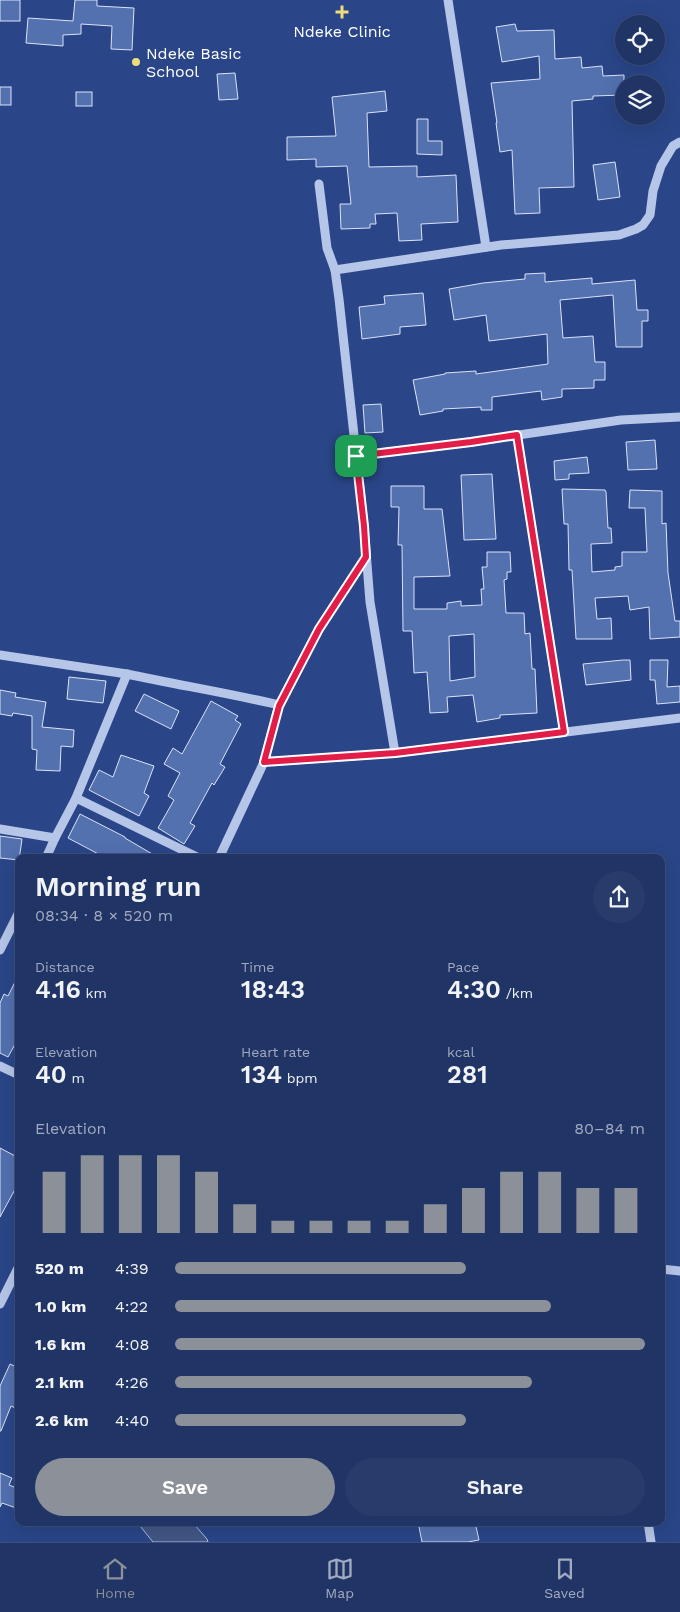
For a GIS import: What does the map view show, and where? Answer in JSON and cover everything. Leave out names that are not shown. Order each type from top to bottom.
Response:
[{"type":"street","points":[[448,0],[486,247]]},
{"type":"street","points":[[335,270],[486,247],[619,235],[636,229],[643,225],[650,215],[653,191],[661,166],[673,146],[680,142]]},
{"type":"street","points":[[319,184],[328,248],[335,270],[372,611],[395,753]]},
{"type":"street","points":[[356,456],[471,442],[621,420],[680,417]]},
{"type":"street","points":[[517,435],[564,732]]},
{"type":"street","points":[[221,854],[264,762],[279,706],[319,629],[366,557]]},
{"type":"street","points":[[0,655],[127,674],[220,692],[279,706]]},
{"type":"street","points":[[48,854],[76,798],[127,674]]},
{"type":"street","points":[[264,762],[395,753],[680,718]]},
{"type":"street","points":[[76,798],[191,854]]},
{"type":"street","points":[[0,829],[55,838]]},
{"type":"street","points":[[0,950],[15,920]]},
{"type":"street","points":[[0,1066],[15,1073]]},
{"type":"street","points":[[665,1270],[680,1272]]},
{"type":"street","points":[[0,1304],[15,1274]]},
{"type":"street","points":[[649,1526],[651,1542]]},
{"type":"water","points":[[140,1526],[196,1526],[208,1542],[153,1542]]},
{"type":"building","points":[[0,0],[20,0],[20,21],[0,21]]},
{"type":"building","points":[[75,0],[97,0],[97,6],[134,8],[132,50],[111,49],[112,26],[81,24],[81,34],[63,35],[63,46],[26,43],[28,18],[73,21]]},
{"type":"building","points":[[515,24],[517,31],[554,30],[555,59],[581,57],[582,68],[602,66],[603,76],[615,75],[615,95],[593,96],[593,99],[572,101],[574,187],[539,188],[540,213],[515,214],[512,150],[500,152],[491,83],[540,79],[539,56],[502,62],[496,27]]},
{"type":"building","points":[[235,73],[238,99],[219,100],[217,74]]},
{"type":"building","points":[[0,87],[11,87],[11,105],[0,105]]},
{"type":"building","points":[[385,91],[387,111],[367,113],[369,167],[417,166],[417,177],[456,175],[458,222],[421,224],[422,240],[399,241],[397,213],[375,214],[376,224],[370,224],[370,228],[341,229],[340,204],[351,204],[347,166],[316,167],[316,159],[287,160],[287,137],[336,136],[332,97]]},
{"type":"building","points":[[76,92],[92,92],[92,106],[76,106]]},
{"type":"building","points":[[417,119],[428,119],[428,141],[442,141],[442,155],[417,154]]},
{"type":"building","points":[[615,162],[620,197],[598,200],[593,165]]},
{"type":"building","points":[[545,273],[545,282],[592,278],[592,284],[635,280],[637,310],[648,310],[648,321],[642,321],[642,347],[616,347],[613,295],[560,300],[563,338],[593,336],[595,362],[605,362],[605,380],[594,380],[594,388],[562,389],[562,397],[542,400],[541,391],[492,397],[492,410],[481,410],[481,407],[443,409],[443,411],[420,415],[413,380],[445,373],[476,371],[476,374],[548,364],[547,334],[489,341],[486,315],[454,320],[449,289],[483,283],[525,279],[525,274]]},
{"type":"building","points":[[423,293],[426,325],[400,327],[400,334],[362,339],[359,307],[385,304],[384,296]]},
{"type":"building","points":[[381,404],[383,432],[365,433],[363,405]]},
{"type":"building","points":[[655,440],[657,469],[628,470],[626,442]]},
{"type":"building","points":[[587,457],[589,473],[569,474],[569,479],[555,480],[554,461]]},
{"type":"building","points":[[492,474],[496,539],[464,540],[461,475]]},
{"type":"building","points":[[391,486],[424,486],[424,509],[442,509],[450,576],[414,577],[414,609],[447,609],[447,603],[461,601],[461,606],[482,605],[481,589],[484,589],[482,567],[487,567],[487,552],[510,552],[511,572],[507,572],[507,579],[504,580],[506,613],[524,613],[525,634],[530,633],[532,669],[535,669],[537,713],[500,715],[500,718],[477,722],[473,695],[447,697],[448,712],[430,713],[427,672],[414,673],[412,631],[403,631],[402,545],[398,545],[399,507],[391,507]],"holes":[[[474,634],[475,677],[450,681],[449,636]]]},
{"type":"building","points":[[562,489],[605,490],[606,492],[608,528],[611,528],[612,543],[591,544],[592,572],[615,570],[615,567],[622,566],[622,552],[647,552],[645,508],[629,508],[630,490],[662,491],[662,524],[666,523],[668,573],[675,621],[680,621],[680,637],[650,639],[649,607],[630,610],[628,596],[595,598],[597,619],[611,618],[612,639],[576,639],[572,570],[569,570],[568,524],[564,524]]},
{"type":"building","points":[[630,660],[631,680],[586,685],[583,664]]},
{"type":"building","points":[[650,660],[668,660],[667,687],[680,686],[680,702],[657,704],[655,680],[650,680]]},
{"type":"building","points":[[69,677],[106,681],[103,703],[67,699]]},
{"type":"building","points":[[0,690],[16,693],[15,697],[46,702],[42,727],[74,730],[73,747],[61,746],[60,771],[36,770],[37,750],[32,749],[32,716],[13,713],[12,716],[0,714]]},
{"type":"building","points":[[144,694],[179,711],[171,729],[135,711]]},
{"type":"building","points":[[211,701],[238,716],[235,720],[241,724],[220,764],[225,767],[214,785],[212,783],[190,823],[195,826],[184,844],[158,828],[174,800],[168,796],[180,773],[164,764],[173,748],[182,754]]},
{"type":"building","points":[[121,755],[154,766],[144,793],[149,796],[139,816],[89,790],[99,770],[113,777]]},
{"type":"building","points":[[80,814],[125,837],[152,854],[98,854],[68,838]]},
{"type":"building","points":[[0,836],[22,839],[20,854],[15,854],[15,860],[0,858]]},
{"type":"building","points":[[15,982],[15,1044],[8,1057],[0,1053],[0,1003],[4,994],[8,996]]},
{"type":"building","points":[[0,1148],[15,1156],[15,1189],[0,1217]]},
{"type":"building","points":[[10,1364],[15,1366],[15,1408],[11,1406],[1,1431],[0,1431],[0,1386]]},
{"type":"building","points":[[0,1473],[12,1478],[9,1485],[15,1487],[15,1508],[2,1503],[0,1507]]},
{"type":"building","points":[[419,1526],[476,1526],[479,1540],[468,1542],[422,1542]]},
{"type":"place","name":"Ndeke Clinic","points":[[342,12]]},
{"type":"place","name":"Ndeke Basic School","points":[[136,62]]},
{"type":"route","points":[[517,435],[564,732],[395,753],[264,762],[279,706],[319,629],[366,557],[356,456],[517,435]]}]
